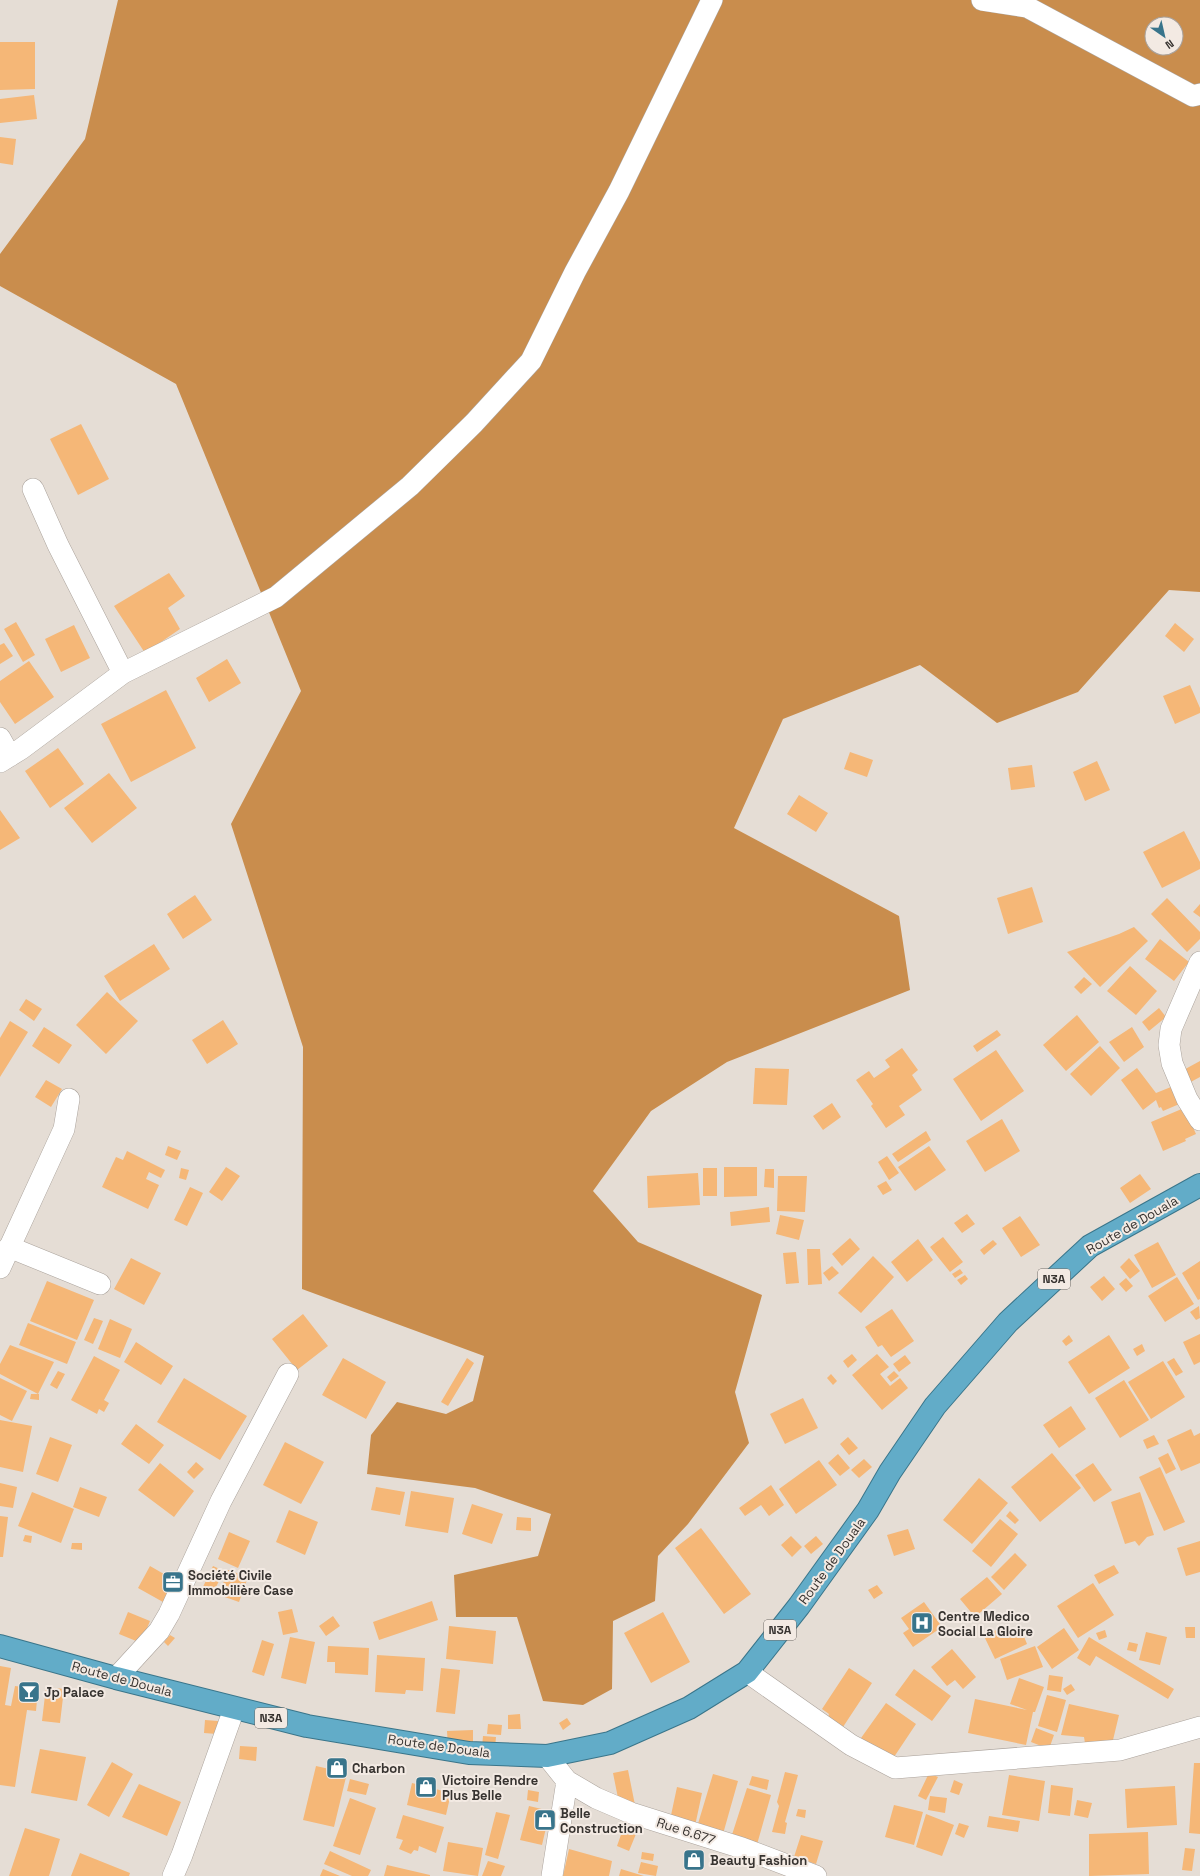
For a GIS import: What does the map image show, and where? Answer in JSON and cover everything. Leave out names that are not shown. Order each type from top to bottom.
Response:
[{"type":"highway","name":"Route de Douala","points":[[0,1646],[234,1709],[307,1726],[469,1753],[547,1756],[610,1743],[689,1708],[747,1672],[799,1606],[868,1510],[890,1472],[935,1406],[1008,1322],[1090,1246],[1200,1185]]},
{"type":"street","points":[[3,752],[123,674],[276,597],[410,486],[474,423],[530,361],[575,272],[619,191],[712,0]]},
{"type":"street","points":[[982,0],[1027,7],[1193,96],[1200,94]]},
{"type":"street","points":[[33,489],[58,545],[123,674]]},
{"type":"street","points":[[1200,962],[1170,1029],[1169,1045],[1172,1063],[1187,1099],[1200,1120]]},
{"type":"street","points":[[0,1268],[64,1129],[69,1099]]},
{"type":"street","points":[[9,1247],[100,1284]]},
{"type":"street","points":[[116,1678],[159,1631],[169,1614],[221,1501],[288,1374]]},
{"type":"street","points":[[747,1672],[851,1745],[895,1768],[1120,1750],[1200,1727]]},
{"type":"street","points":[[173,1876],[182,1855],[234,1709]]},
{"type":"street","name":"Rue 6.677","points":[[547,1756],[567,1781],[596,1798],[631,1813],[742,1848],[816,1876]]},
{"type":"street","points":[[552,1876],[567,1781]]},
{"type":"shaded area","points":[[118,0],[1200,0],[1200,592],[1169,590],[1078,692],[997,723],[920,665],[783,719],[734,828],[899,916],[910,990],[727,1062],[651,1111],[593,1191],[638,1242],[762,1295],[735,1392],[749,1443],[688,1524],[658,1556],[655,1601],[613,1621],[612,1689],[583,1705],[543,1701],[517,1617],[456,1617],[454,1575],[538,1556],[551,1514],[475,1488],[367,1474],[371,1435],[397,1402],[446,1414],[473,1401],[484,1356],[302,1289],[303,1047],[231,824],[301,691],[176,384],[0,286],[0,254],[85,139]]},
{"type":"building","points":[[0,42],[35,42],[35,89],[0,90]]},
{"type":"building","points":[[34,95],[37,119],[0,123],[0,99]]},
{"type":"building","points":[[0,137],[16,139],[13,165],[0,163]]},
{"type":"building","points":[[81,424],[109,479],[78,495],[50,439]]},
{"type":"building","points":[[169,573],[185,596],[168,608],[180,629],[145,653],[114,606]]},
{"type":"building","points":[[16,622],[35,655],[23,662],[4,629]]},
{"type":"building","points":[[1175,623],[1194,639],[1184,652],[1165,636]]},
{"type":"building","points":[[74,625],[90,658],[61,672],[45,639]]},
{"type":"building","points":[[4,643],[13,656],[0,664],[0,645]]},
{"type":"building","points":[[227,659],[241,683],[209,702],[196,678]]},
{"type":"building","points":[[29,661],[54,697],[15,724],[0,702],[0,681]]},
{"type":"building","points":[[1190,685],[1200,708],[1200,713],[1175,724],[1163,696]]},
{"type":"building","points":[[166,690],[196,748],[131,782],[101,724]]},
{"type":"building","points":[[58,748],[84,784],[50,808],[25,771]]},
{"type":"building","points":[[850,752],[873,760],[867,777],[844,769]]},
{"type":"building","points":[[1097,761],[1110,790],[1085,801],[1073,772]]},
{"type":"building","points":[[1032,765],[1035,787],[1011,790],[1008,768]]},
{"type":"building","points":[[109,773],[137,808],[92,843],[64,808]]},
{"type":"building","points":[[799,795],[828,813],[816,832],[787,814]]},
{"type":"building","points":[[0,810],[20,838],[0,850]]},
{"type":"building","points":[[1184,831],[1200,862],[1200,869],[1162,888],[1143,852]]},
{"type":"building","points":[[1032,887],[1043,922],[1008,934],[997,898]]},
{"type":"building","points":[[195,895],[212,920],[183,939],[167,914]]},
{"type":"building","points":[[1167,898],[1200,932],[1200,939],[1187,952],[1151,914]]},
{"type":"building","points":[[1200,904],[1200,917],[1193,912]]},
{"type":"building","points":[[1134,927],[1148,941],[1100,987],[1067,952],[1119,934]]},
{"type":"building","points":[[1160,939],[1189,962],[1174,981],[1145,959]]},
{"type":"building","points":[[154,944],[170,969],[120,1001],[104,976]]},
{"type":"building","points":[[1130,966],[1157,991],[1136,1015],[1107,991]]},
{"type":"building","points":[[1084,977],[1092,984],[1081,994],[1074,987]]},
{"type":"building","points":[[107,992],[138,1021],[106,1054],[76,1025]]},
{"type":"building","points":[[26,999],[42,1009],[34,1021],[19,1010]]},
{"type":"building","points":[[1159,1008],[1166,1017],[1149,1031],[1142,1022]]},
{"type":"building","points":[[1077,1015],[1099,1042],[1066,1071],[1043,1045]]},
{"type":"building","points":[[223,1020],[238,1044],[207,1064],[192,1040]]},
{"type":"building","points":[[10,1021],[28,1032],[0,1077],[0,1038]]},
{"type":"building","points":[[44,1027],[72,1045],[59,1064],[32,1046]]},
{"type":"building","points":[[1132,1027],[1144,1047],[1124,1062],[1109,1042]]},
{"type":"building","points":[[997,1030],[1001,1035],[977,1052],[973,1046]]},
{"type":"building","points":[[1100,1046],[1120,1068],[1091,1096],[1070,1074]]},
{"type":"building","points":[[902,1048],[918,1070],[912,1075],[922,1090],[899,1106],[905,1115],[886,1128],[871,1106],[873,1104],[856,1080],[869,1071],[874,1078],[890,1067],[885,1060]]},
{"type":"building","points":[[996,1050],[1024,1091],[981,1121],[953,1079]]},
{"type":"building","points":[[1200,1061],[1200,1077],[1185,1085],[1178,1073]]},
{"type":"building","points":[[755,1068],[789,1069],[787,1105],[753,1104]]},
{"type":"building","points":[[1137,1068],[1156,1093],[1176,1085],[1184,1102],[1163,1111],[1161,1107],[1159,1108],[1156,1100],[1143,1110],[1121,1080]]},
{"type":"building","points":[[46,1080],[62,1089],[51,1107],[35,1097]]},
{"type":"building","points":[[832,1103],[841,1117],[823,1130],[813,1116]]},
{"type":"building","points":[[1184,1108],[1196,1134],[1185,1139],[1186,1141],[1163,1151],[1151,1122]]},
{"type":"building","points":[[1002,1119],[1020,1151],[985,1172],[966,1141]]},
{"type":"building","points":[[926,1131],[931,1140],[898,1162],[892,1154]]},
{"type":"building","points":[[168,1146],[181,1151],[177,1160],[165,1155]]},
{"type":"building","points":[[929,1146],[946,1170],[915,1191],[898,1167]]},
{"type":"building","points":[[127,1151],[165,1170],[161,1178],[149,1172],[146,1179],[159,1185],[148,1209],[102,1187],[116,1157],[123,1160]]},
{"type":"building","points":[[887,1156],[899,1173],[889,1180],[878,1162]]},
{"type":"building","points":[[226,1167],[240,1176],[222,1201],[209,1192]]},
{"type":"building","points":[[724,1167],[757,1167],[757,1196],[724,1197]]},
{"type":"building","points":[[181,1168],[189,1170],[186,1180],[179,1178]]},
{"type":"building","points":[[703,1168],[717,1168],[717,1196],[703,1196]]},
{"type":"building","points":[[765,1169],[774,1169],[774,1188],[764,1187]]},
{"type":"building","points":[[698,1173],[700,1205],[648,1208],[647,1176]]},
{"type":"building","points":[[1140,1174],[1151,1189],[1130,1203],[1120,1188]]},
{"type":"building","points":[[778,1176],[807,1176],[805,1212],[777,1211]]},
{"type":"building","points":[[886,1181],[892,1190],[883,1195],[877,1186]]},
{"type":"building","points":[[190,1187],[203,1193],[187,1226],[174,1220]]},
{"type":"building","points":[[769,1207],[770,1222],[731,1226],[730,1212]]},
{"type":"building","points":[[967,1214],[975,1224],[962,1233],[954,1223]]},
{"type":"building","points":[[780,1215],[804,1220],[799,1240],[776,1234]]},
{"type":"building","points":[[1020,1216],[1040,1245],[1021,1257],[1002,1228]]},
{"type":"building","points":[[943,1237],[963,1262],[950,1272],[930,1247]]},
{"type":"building","points":[[850,1238],[860,1249],[842,1266],[832,1254]]},
{"type":"building","points":[[918,1239],[933,1260],[907,1282],[891,1262]]},
{"type":"building","points":[[993,1240],[997,1244],[984,1255],[980,1250]]},
{"type":"building","points":[[1158,1242],[1176,1275],[1152,1288],[1134,1255]]},
{"type":"building","points":[[807,1249],[820,1249],[822,1284],[808,1285]]},
{"type":"building","points":[[796,1252],[799,1283],[786,1284],[783,1253]]},
{"type":"building","points":[[873,1256],[894,1277],[861,1313],[838,1293]]},
{"type":"building","points":[[131,1258],[161,1273],[144,1305],[114,1289]]},
{"type":"building","points":[[1129,1258],[1140,1271],[1130,1279],[1120,1267]]},
{"type":"building","points":[[1200,1261],[1200,1299],[1198,1300],[1182,1273]]},
{"type":"building","points":[[832,1266],[839,1273],[829,1281],[823,1273]]},
{"type":"building","points":[[960,1269],[963,1273],[955,1278],[952,1274]]},
{"type":"building","points":[[965,1275],[968,1279],[961,1285],[957,1280]]},
{"type":"building","points":[[1104,1276],[1115,1289],[1102,1301],[1090,1287]]},
{"type":"building","points":[[1177,1277],[1194,1304],[1165,1322],[1148,1296]]},
{"type":"building","points":[[1126,1278],[1133,1286],[1126,1292],[1119,1284]]},
{"type":"building","points":[[47,1281],[94,1300],[77,1340],[30,1321]]},
{"type":"building","points":[[1199,1306],[1200,1318],[1196,1320],[1190,1312]]},
{"type":"building","points":[[892,1309],[914,1341],[891,1357],[882,1345],[878,1347],[865,1327]]},
{"type":"building","points":[[303,1314],[328,1346],[297,1370],[272,1339]]},
{"type":"building","points":[[94,1318],[103,1321],[93,1344],[84,1340]]},
{"type":"building","points":[[110,1319],[132,1329],[120,1358],[98,1349]]},
{"type":"building","points":[[28,1323],[76,1342],[67,1364],[19,1345]]},
{"type":"building","points":[[1200,1334],[1200,1362],[1194,1365],[1183,1342]]},
{"type":"building","points":[[1069,1335],[1073,1341],[1066,1346],[1062,1341]]},
{"type":"building","points":[[1109,1335],[1130,1368],[1089,1394],[1068,1362]]},
{"type":"building","points":[[136,1342],[173,1366],[161,1385],[124,1362]]},
{"type":"building","points":[[1142,1344],[1145,1351],[1137,1356],[1133,1349]]},
{"type":"building","points":[[10,1345],[54,1362],[38,1394],[0,1374],[0,1364]]},
{"type":"building","points":[[852,1354],[857,1360],[848,1368],[843,1361]]},
{"type":"building","points":[[877,1354],[889,1367],[880,1374],[890,1386],[900,1378],[908,1388],[882,1410],[852,1375]]},
{"type":"building","points":[[905,1355],[911,1363],[899,1372],[893,1364]]},
{"type":"building","points":[[94,1356],[120,1370],[104,1400],[109,1403],[104,1412],[99,1409],[97,1414],[71,1400]]},
{"type":"building","points":[[343,1358],[386,1382],[366,1419],[322,1395]]},
{"type":"building","points":[[467,1358],[474,1363],[448,1406],[441,1402]]},
{"type":"building","points":[[1174,1358],[1183,1372],[1176,1376],[1167,1362]]},
{"type":"building","points":[[1163,1361],[1185,1397],[1151,1419],[1128,1382]]},
{"type":"building","points":[[58,1371],[65,1374],[57,1389],[50,1385]]},
{"type":"building","points":[[894,1371],[899,1376],[891,1382],[887,1377]]},
{"type":"building","points":[[831,1374],[837,1381],[833,1385],[827,1378]]},
{"type":"building","points":[[0,1378],[27,1391],[12,1421],[0,1415]]},
{"type":"building","points":[[184,1378],[247,1416],[220,1460],[157,1422]]},
{"type":"building","points":[[1124,1380],[1149,1420],[1120,1438],[1095,1398]]},
{"type":"building","points":[[31,1394],[39,1394],[39,1400],[30,1399]]},
{"type":"building","points":[[803,1398],[818,1428],[785,1444],[770,1414]]},
{"type":"building","points":[[1071,1406],[1086,1429],[1059,1448],[1043,1425]]},
{"type":"building","points":[[0,1420],[32,1426],[23,1472],[0,1467]]},
{"type":"building","points":[[136,1424],[164,1445],[149,1464],[121,1444]]},
{"type":"building","points":[[1191,1429],[1194,1436],[1200,1433],[1200,1463],[1181,1471],[1167,1440]]},
{"type":"building","points":[[1154,1435],[1159,1444],[1147,1449],[1143,1440]]},
{"type":"building","points":[[50,1437],[72,1445],[58,1482],[36,1474]]},
{"type":"building","points":[[848,1437],[858,1448],[849,1455],[840,1444]]},
{"type":"building","points":[[285,1442],[324,1462],[301,1504],[263,1485]]},
{"type":"building","points":[[1052,1453],[1081,1488],[1040,1522],[1011,1487]]},
{"type":"building","points":[[1168,1453],[1176,1469],[1166,1474],[1158,1458]]},
{"type":"building","points":[[838,1454],[850,1468],[840,1476],[828,1463]]},
{"type":"building","points":[[864,1459],[872,1467],[859,1478],[851,1470]]},
{"type":"building","points":[[819,1460],[837,1485],[796,1514],[779,1489]]},
{"type":"building","points":[[196,1462],[204,1469],[194,1479],[187,1472]]},
{"type":"building","points":[[160,1463],[194,1491],[174,1517],[138,1490]]},
{"type":"building","points":[[1093,1463],[1112,1490],[1094,1502],[1075,1475]]},
{"type":"building","points":[[1160,1467],[1185,1522],[1164,1531],[1139,1477]]},
{"type":"building","points":[[979,1478],[1008,1503],[972,1544],[943,1520]]},
{"type":"building","points":[[0,1483],[17,1487],[13,1508],[0,1506]]},
{"type":"building","points":[[771,1485],[784,1505],[769,1516],[761,1505],[745,1516],[739,1508]]},
{"type":"building","points":[[80,1487],[107,1497],[99,1517],[73,1507]]},
{"type":"building","points":[[376,1487],[405,1492],[400,1515],[371,1510]]},
{"type":"building","points":[[411,1491],[454,1498],[448,1533],[405,1526]]},
{"type":"building","points":[[32,1492],[74,1509],[61,1543],[18,1526]]},
{"type":"building","points":[[1140,1492],[1154,1535],[1147,1537],[1139,1546],[1135,1541],[1125,1544],[1111,1502]]},
{"type":"building","points":[[472,1504],[503,1514],[492,1544],[462,1534]]},
{"type":"building","points":[[289,1510],[318,1522],[305,1555],[276,1542]]},
{"type":"building","points":[[1010,1511],[1019,1520],[1015,1524],[1006,1516]]},
{"type":"building","points":[[0,1516],[8,1517],[3,1557],[0,1557]]},
{"type":"building","points":[[517,1517],[531,1518],[531,1531],[516,1530]]},
{"type":"building","points":[[1000,1519],[1018,1534],[991,1567],[972,1551]]},
{"type":"building","points":[[701,1528],[751,1594],[724,1614],[675,1548]]},
{"type":"building","points":[[908,1529],[915,1549],[894,1556],[887,1535]]},
{"type":"building","points":[[229,1532],[250,1541],[238,1568],[218,1559]]},
{"type":"building","points":[[25,1535],[32,1536],[31,1543],[23,1541]]},
{"type":"building","points":[[791,1536],[802,1547],[792,1557],[781,1545]]},
{"type":"building","points":[[816,1536],[823,1544],[811,1554],[804,1546]]},
{"type":"building","points":[[1200,1541],[1200,1572],[1186,1576],[1177,1548]]},
{"type":"building","points":[[72,1543],[82,1543],[82,1550],[71,1549]]},
{"type":"building","points":[[1015,1553],[1027,1565],[1004,1590],[991,1577]]},
{"type":"building","points":[[1114,1565],[1119,1573],[1099,1584],[1094,1575]]},
{"type":"building","points":[[150,1566],[176,1581],[163,1602],[138,1588]]},
{"type":"building","points":[[213,1566],[224,1571],[211,1597],[200,1593]]},
{"type":"building","points":[[228,1570],[248,1577],[239,1602],[219,1595]]},
{"type":"building","points":[[987,1577],[1002,1594],[975,1617],[960,1599]]},
{"type":"building","points":[[1093,1583],[1114,1615],[1078,1638],[1057,1606]]},
{"type":"building","points":[[877,1585],[883,1593],[874,1599],[868,1590]]},
{"type":"building","points":[[432,1601],[438,1620],[379,1640],[373,1622]]},
{"type":"building","name":"Centre Medico Social La Gloire","points":[[924,1602],[942,1627],[913,1647],[903,1633],[909,1629],[901,1618]]},
{"type":"building","points":[[292,1609],[298,1632],[283,1635],[278,1612]]},
{"type":"building","points":[[128,1612],[150,1621],[141,1643],[119,1634]]},
{"type":"building","points":[[663,1612],[690,1662],[651,1683],[624,1633]]},
{"type":"building","points":[[333,1616],[340,1626],[326,1636],[319,1626]]},
{"type":"building","points":[[1006,1625],[1010,1634],[1021,1629],[1027,1644],[995,1659],[984,1636]]},
{"type":"building","points":[[449,1626],[496,1631],[493,1664],[446,1659]]},
{"type":"building","points":[[1185,1627],[1195,1627],[1195,1638],[1186,1638]]},
{"type":"building","points":[[1064,1628],[1079,1650],[1052,1669],[1037,1647]]},
{"type":"building","points":[[1105,1630],[1107,1637],[1099,1640],[1096,1633]]},
{"type":"building","points":[[1146,1632],[1167,1637],[1160,1665],[1139,1660]]},
{"type":"building","points":[[170,1635],[175,1638],[168,1646],[164,1642]]},
{"type":"building","points":[[290,1637],[315,1642],[306,1684],[281,1678]]},
{"type":"building","points":[[1089,1637],[1174,1689],[1168,1699],[1096,1656],[1090,1666],[1077,1658]]},
{"type":"building","points":[[262,1640],[274,1644],[264,1676],[252,1672]]},
{"type":"building","points":[[1129,1642],[1138,1644],[1136,1652],[1127,1650]]},
{"type":"building","points":[[328,1646],[369,1648],[368,1675],[335,1673],[335,1662],[327,1662]]},
{"type":"building","points":[[1035,1646],[1043,1667],[1007,1680],[1000,1659]]},
{"type":"building","points":[[952,1649],[976,1677],[963,1689],[955,1680],[947,1686],[931,1667]]},
{"type":"building","points":[[377,1655],[425,1658],[423,1691],[406,1690],[405,1694],[375,1692]]},
{"type":"building","points":[[0,1666],[11,1668],[5,1705],[11,1706],[15,1686],[38,1689],[36,1711],[27,1710],[15,1787],[0,1785]]},
{"type":"building","points":[[441,1668],[460,1670],[455,1714],[436,1712]]},
{"type":"building","points":[[849,1668],[872,1683],[843,1727],[828,1717],[829,1714],[822,1709]]},
{"type":"building","points":[[914,1669],[951,1696],[932,1721],[895,1695]]},
{"type":"building","points":[[1049,1675],[1063,1677],[1061,1692],[1047,1690]]},
{"type":"building","points":[[1019,1678],[1044,1687],[1035,1712],[1033,1712],[1026,1745],[968,1733],[975,1699],[1027,1710],[1010,1704]]},
{"type":"building","points":[[1071,1684],[1075,1690],[1067,1695],[1063,1689]]},
{"type":"building","points":[[46,1687],[64,1689],[60,1723],[42,1721]]},
{"type":"building","points":[[1047,1695],[1066,1700],[1057,1732],[1038,1726]]},
{"type":"building","points":[[886,1703],[916,1724],[892,1760],[861,1738]]},
{"type":"building","points":[[1069,1704],[1119,1715],[1113,1740],[1085,1743],[1084,1737],[1061,1735]]},
{"type":"building","points":[[520,1714],[521,1729],[508,1729],[508,1715]]},
{"type":"building","points":[[567,1718],[571,1724],[563,1730],[559,1723]]},
{"type":"building","points":[[205,1720],[218,1721],[217,1734],[204,1733]]},
{"type":"building","points":[[488,1724],[502,1725],[501,1735],[487,1734]]},
{"type":"building","points":[[1036,1728],[1054,1735],[1049,1749],[1031,1742]]},
{"type":"building","points":[[473,1730],[473,1746],[448,1747],[447,1731]]},
{"type":"building","points":[[483,1736],[496,1737],[495,1748],[482,1747]]},
{"type":"building","points":[[240,1746],[257,1747],[256,1761],[239,1759]]},
{"type":"building","points":[[40,1749],[86,1757],[77,1801],[31,1793]]},
{"type":"building","points":[[112,1762],[133,1774],[109,1817],[87,1805]]},
{"type":"building","points":[[1194,1763],[1200,1763],[1200,1834],[1189,1833]]},
{"type":"building","points":[[316,1766],[347,1773],[334,1827],[303,1820]]},
{"type":"building","points":[[628,1770],[635,1805],[620,1808],[613,1773]]},
{"type":"building","points":[[785,1772],[798,1775],[785,1822],[787,1823],[785,1834],[772,1832],[779,1806],[777,1802]]},
{"type":"building","points":[[929,1773],[938,1777],[926,1800],[918,1796]]},
{"type":"building","points":[[713,1774],[738,1781],[723,1834],[697,1827]]},
{"type":"building","points":[[1009,1775],[1045,1781],[1039,1821],[1002,1815]]},
{"type":"building","points":[[752,1776],[769,1780],[767,1790],[749,1785]]},
{"type":"building","points":[[350,1779],[369,1784],[366,1795],[347,1791]]},
{"type":"building","points":[[954,1780],[963,1784],[959,1795],[950,1792]]},
{"type":"building","points":[[412,1783],[451,1793],[446,1815],[407,1805]]},
{"type":"building","points":[[139,1784],[181,1802],[167,1836],[122,1817]]},
{"type":"building","points":[[1051,1785],[1073,1788],[1070,1816],[1048,1813]]},
{"type":"building","points":[[1175,1786],[1177,1825],[1127,1828],[1125,1789]]},
{"type":"building","points":[[677,1787],[702,1793],[695,1826],[670,1820]]},
{"type":"building","points":[[747,1788],[771,1795],[756,1848],[730,1841]]},
{"type":"building","points":[[528,1790],[539,1792],[538,1802],[527,1800]]},
{"type":"building","points":[[930,1796],[947,1798],[945,1813],[928,1810]]},
{"type":"building","points":[[350,1798],[376,1808],[360,1855],[333,1846]]},
{"type":"building","points":[[1077,1800],[1092,1803],[1088,1818],[1074,1815]]},
{"type":"building","points":[[894,1805],[923,1812],[914,1845],[885,1837]]},
{"type":"building","points":[[529,1806],[550,1811],[542,1845],[520,1840]]},
{"type":"building","points":[[798,1809],[806,1810],[805,1818],[796,1816]]},
{"type":"building","points":[[496,1812],[510,1815],[498,1859],[485,1855]]},
{"type":"building","points":[[926,1814],[954,1825],[942,1856],[916,1847]]},
{"type":"building","points":[[403,1815],[444,1827],[436,1853],[419,1846],[418,1851],[414,1850],[411,1854],[399,1849],[403,1840],[396,1838]]},
{"type":"building","points":[[989,1816],[1020,1821],[1018,1832],[987,1827]]},
{"type":"building","points":[[959,1823],[969,1826],[964,1838],[955,1834]]},
{"type":"building","points":[[25,1828],[60,1839],[49,1876],[9,1876]]},
{"type":"building","points":[[623,1829],[636,1834],[629,1851],[617,1846]]},
{"type":"building","points":[[1148,1832],[1149,1874],[1089,1876],[1089,1834]]},
{"type":"building","points":[[801,1835],[823,1841],[816,1864],[794,1857]]},
{"type":"building","points":[[448,1842],[483,1848],[478,1876],[443,1871]]},
{"type":"building","points":[[1185,1848],[1195,1849],[1192,1871],[1182,1870]]},
{"type":"building","points":[[569,1849],[612,1861],[609,1876],[563,1876]]},
{"type":"building","points":[[330,1851],[371,1870],[368,1876],[352,1876],[324,1864]]},
{"type":"building","points":[[642,1852],[654,1854],[653,1861],[641,1859]]},
{"type":"building","points":[[80,1853],[130,1873],[129,1876],[71,1876]]},
{"type":"building","points":[[488,1861],[505,1866],[501,1876],[482,1876]]},
{"type":"building","points":[[641,1862],[658,1866],[656,1876],[638,1873]]},
{"type":"building","points":[[387,1865],[430,1875],[430,1876],[384,1876]]},
{"type":"building","points":[[323,1869],[340,1876],[320,1876]]},
{"type":"building","points":[[621,1869],[644,1876],[619,1876]]},
{"type":"place","name":"Société Civile Immobilière Case","points":[[173,1582]]},
{"type":"place","name":"Centre Medico Social La Gloire","points":[[922,1623]]},
{"type":"place","name":"Jp Palace","points":[[29,1692]]},
{"type":"place","name":"Charbon","points":[[337,1768]]},
{"type":"place","name":"Victoire Rendre Plus Belle","points":[[426,1787]]},
{"type":"place","name":"Belle Construction","points":[[545,1820]]},
{"type":"place","name":"Beauty Fashion","points":[[694,1860]]}]
